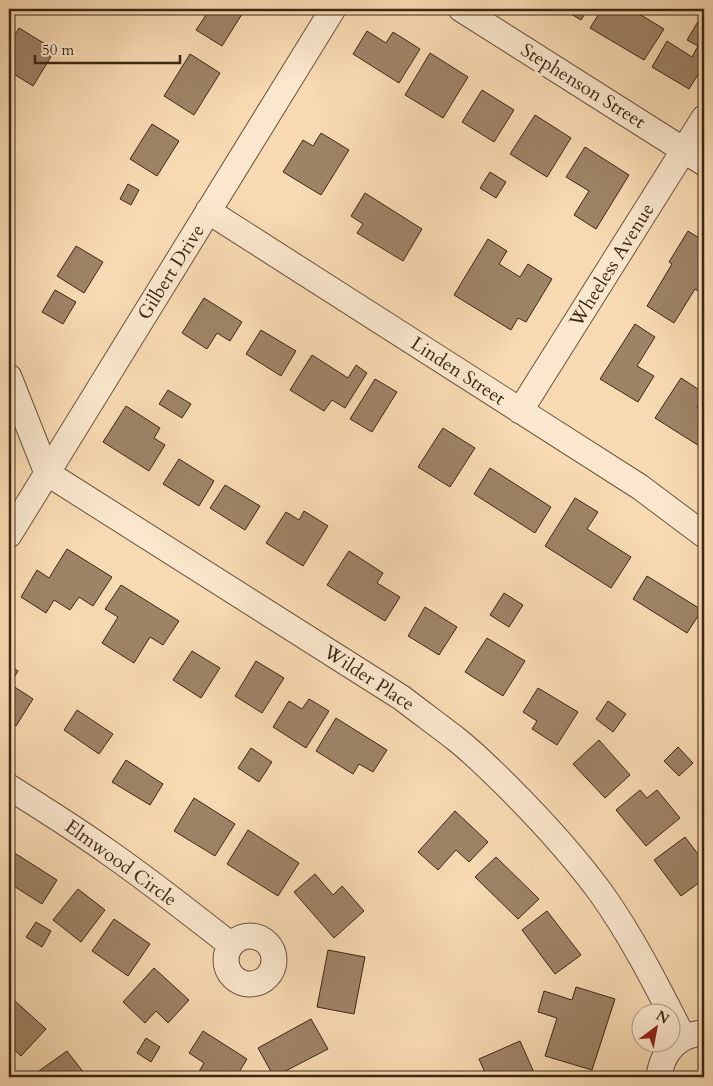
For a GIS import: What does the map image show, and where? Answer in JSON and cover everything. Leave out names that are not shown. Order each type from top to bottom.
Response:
[{"type":"street","name":"Gilbert Drive","points":[[9,535],[333,9]]},
{"type":"street","name":"Stephenson Street","points":[[462,9],[694,157]]},
{"type":"street","name":"Wheeless Avenue","points":[[520,411],[694,157],[704,118]]},
{"type":"street","name":"Linden Street","points":[[208,211],[640,487],[704,535]]},
{"type":"street","points":[[9,377],[47,473]]},
{"type":"street","name":"Wilder Place","points":[[47,473],[402,698],[456,739],[484,764],[565,846],[601,893],[622,925],[658,990],[694,1035]]},
{"type":"street","name":"Elmwood Circle","points":[[9,787],[108,852],[231,944]]},
{"type":"street","points":[[659,1077],[660,1066],[667,1052],[694,1035]]},
{"type":"building","points":[[210,9],[241,9],[244,11],[222,46],[196,30]]},
{"type":"building","points":[[563,9],[588,9],[581,20]]},
{"type":"building","points":[[602,9],[609,9],[616,13],[619,9],[631,9],[664,29],[644,60],[590,28]]},
{"type":"building","points":[[702,15],[704,16],[704,65],[689,89],[652,67],[667,41],[692,57],[698,46],[687,40]]},
{"type":"building","points":[[19,28],[55,50],[33,86],[9,71],[9,44]]},
{"type":"building","points":[[367,31],[386,43],[393,32],[420,49],[399,83],[353,54]]},
{"type":"building","points":[[430,53],[468,77],[443,118],[405,95]]},
{"type":"building","points":[[190,54],[220,73],[194,115],[164,96]]},
{"type":"building","points":[[482,90],[514,110],[494,142],[462,122]]},
{"type":"building","points":[[535,115],[571,138],[547,177],[510,154]]},
{"type":"building","points":[[152,124],[179,141],[157,176],[130,159]]},
{"type":"building","points":[[321,133],[349,150],[321,195],[283,172],[303,140],[313,146]]},
{"type":"building","points":[[585,147],[629,175],[596,229],[574,215],[589,191],[566,177]]},
{"type":"building","points":[[490,172],[506,182],[496,198],[480,188]]},
{"type":"building","points":[[128,184],[139,190],[131,205],[120,199]]},
{"type":"building","points":[[365,193],[422,229],[403,261],[357,233],[363,224],[351,216]]},
{"type":"building","points":[[688,231],[704,241],[704,294],[695,289],[674,323],[647,306],[672,264],[669,262]]},
{"type":"building","points":[[488,239],[507,251],[499,264],[520,277],[528,264],[552,279],[526,322],[518,318],[511,330],[454,295]]},
{"type":"building","points":[[76,246],[103,262],[84,293],[57,276]]},
{"type":"building","points":[[55,290],[76,302],[63,324],[42,312]]},
{"type":"building","points":[[204,298],[242,322],[230,341],[217,333],[207,349],[182,333]]},
{"type":"building","points":[[635,324],[655,337],[637,366],[654,376],[638,402],[600,379]]},
{"type":"building","points":[[261,330],[296,351],[281,376],[246,354]]},
{"type":"building","points":[[312,355],[348,378],[356,365],[367,373],[345,408],[332,400],[324,411],[290,390]]},
{"type":"building","points":[[681,378],[704,393],[697,407],[704,411],[704,449],[655,418]]},
{"type":"building","points":[[375,379],[397,392],[372,432],[350,419]]},
{"type":"building","points":[[168,390],[191,404],[182,418],[159,404]]},
{"type":"building","points":[[126,406],[160,428],[154,438],[165,445],[149,471],[103,442]]},
{"type":"building","points":[[443,428],[475,448],[450,487],[418,467]]},
{"type":"building","points":[[179,459],[214,481],[199,506],[163,484]]},
{"type":"building","points":[[490,468],[551,507],[535,533],[474,494]]},
{"type":"building","points":[[225,485],[260,506],[245,530],[210,508]]},
{"type":"building","points":[[575,498],[598,512],[587,529],[631,557],[611,588],[545,546]]},
{"type":"building","points":[[304,511],[328,526],[303,566],[266,543],[286,512],[299,520]]},
{"type":"building","points":[[67,549],[112,577],[93,606],[79,597],[70,610],[54,600],[46,613],[21,597],[37,570],[49,578]]},
{"type":"building","points":[[349,551],[383,573],[377,583],[400,597],[385,621],[327,585]]},
{"type":"building","points":[[647,576],[702,610],[687,633],[633,599]]},
{"type":"building","points":[[121,585],[179,621],[163,645],[150,637],[134,663],[102,643],[118,617],[105,609]]},
{"type":"building","points":[[504,593],[523,605],[509,627],[490,615]]},
{"type":"building","points":[[425,607],[457,627],[439,655],[408,636]]},
{"type":"building","points":[[487,638],[525,661],[503,696],[465,672]]},
{"type":"building","points":[[192,651],[220,668],[201,698],[173,680]]},
{"type":"building","points":[[256,661],[284,678],[262,713],[235,696]]},
{"type":"building","points":[[9,665],[18,671],[10,684],[33,699],[16,726],[9,721]]},
{"type":"building","points":[[538,688],[578,712],[557,745],[532,729],[537,721],[523,712]]},
{"type":"building","points":[[309,699],[329,711],[306,748],[273,727],[289,701],[302,709]]},
{"type":"building","points":[[608,701],[626,714],[613,732],[596,719]]},
{"type":"building","points":[[77,710],[113,734],[99,754],[64,730]]},
{"type":"building","points":[[336,718],[387,750],[373,772],[359,764],[353,774],[316,751]]},
{"type":"building","points":[[599,740],[630,775],[605,798],[573,764]]},
{"type":"building","points":[[678,747],[693,763],[679,776],[664,761]]},
{"type":"building","points":[[251,748],[272,762],[259,782],[238,768]]},
{"type":"building","points":[[126,760],[163,784],[150,805],[112,782]]},
{"type":"building","points":[[640,790],[647,798],[657,790],[680,818],[646,846],[616,810]]},
{"type":"building","points":[[194,798],[235,824],[215,856],[174,831]]},
{"type":"building","points":[[455,811],[488,842],[469,862],[456,850],[438,870],[418,852]]},
{"type":"building","points":[[248,830],[299,863],[278,896],[227,864]]},
{"type":"building","points":[[685,837],[704,862],[704,879],[681,896],[654,860]]},
{"type":"building","points":[[13,852],[57,880],[42,904],[9,883],[9,858]]},
{"type":"building","points":[[496,857],[539,899],[518,919],[475,877]]},
{"type":"building","points":[[315,874],[333,895],[342,886],[364,911],[334,938],[294,892]]},
{"type":"building","points":[[78,889],[105,910],[81,942],[53,920]]},
{"type":"building","points":[[547,911],[581,955],[555,974],[522,930]]},
{"type":"building","points":[[114,919],[150,944],[128,976],[92,951]]},
{"type":"building","points":[[36,922],[51,931],[42,947],[26,937]]},
{"type":"building","points":[[328,950],[365,957],[354,1014],[317,1007]]},
{"type":"building","points":[[154,968],[189,1000],[168,1023],[156,1011],[145,1023],[123,1002]]},
{"type":"building","points":[[576,987],[615,999],[592,1070],[545,1056],[557,1018],[538,1012],[544,991],[572,1000]]},
{"type":"building","points":[[15,1001],[46,1029],[21,1056],[9,1045],[9,1008]]},
{"type":"building","points":[[311,1019],[328,1049],[274,1077],[258,1048]]},
{"type":"building","points":[[203,1031],[247,1059],[236,1077],[201,1077],[197,1075],[204,1063],[189,1053]]},
{"type":"building","points":[[146,1038],[160,1047],[151,1062],[137,1053]]},
{"type":"building","points":[[520,1041],[536,1077],[487,1077],[479,1059]]},
{"type":"building","points":[[67,1051],[87,1077],[39,1077],[36,1073]]}]
